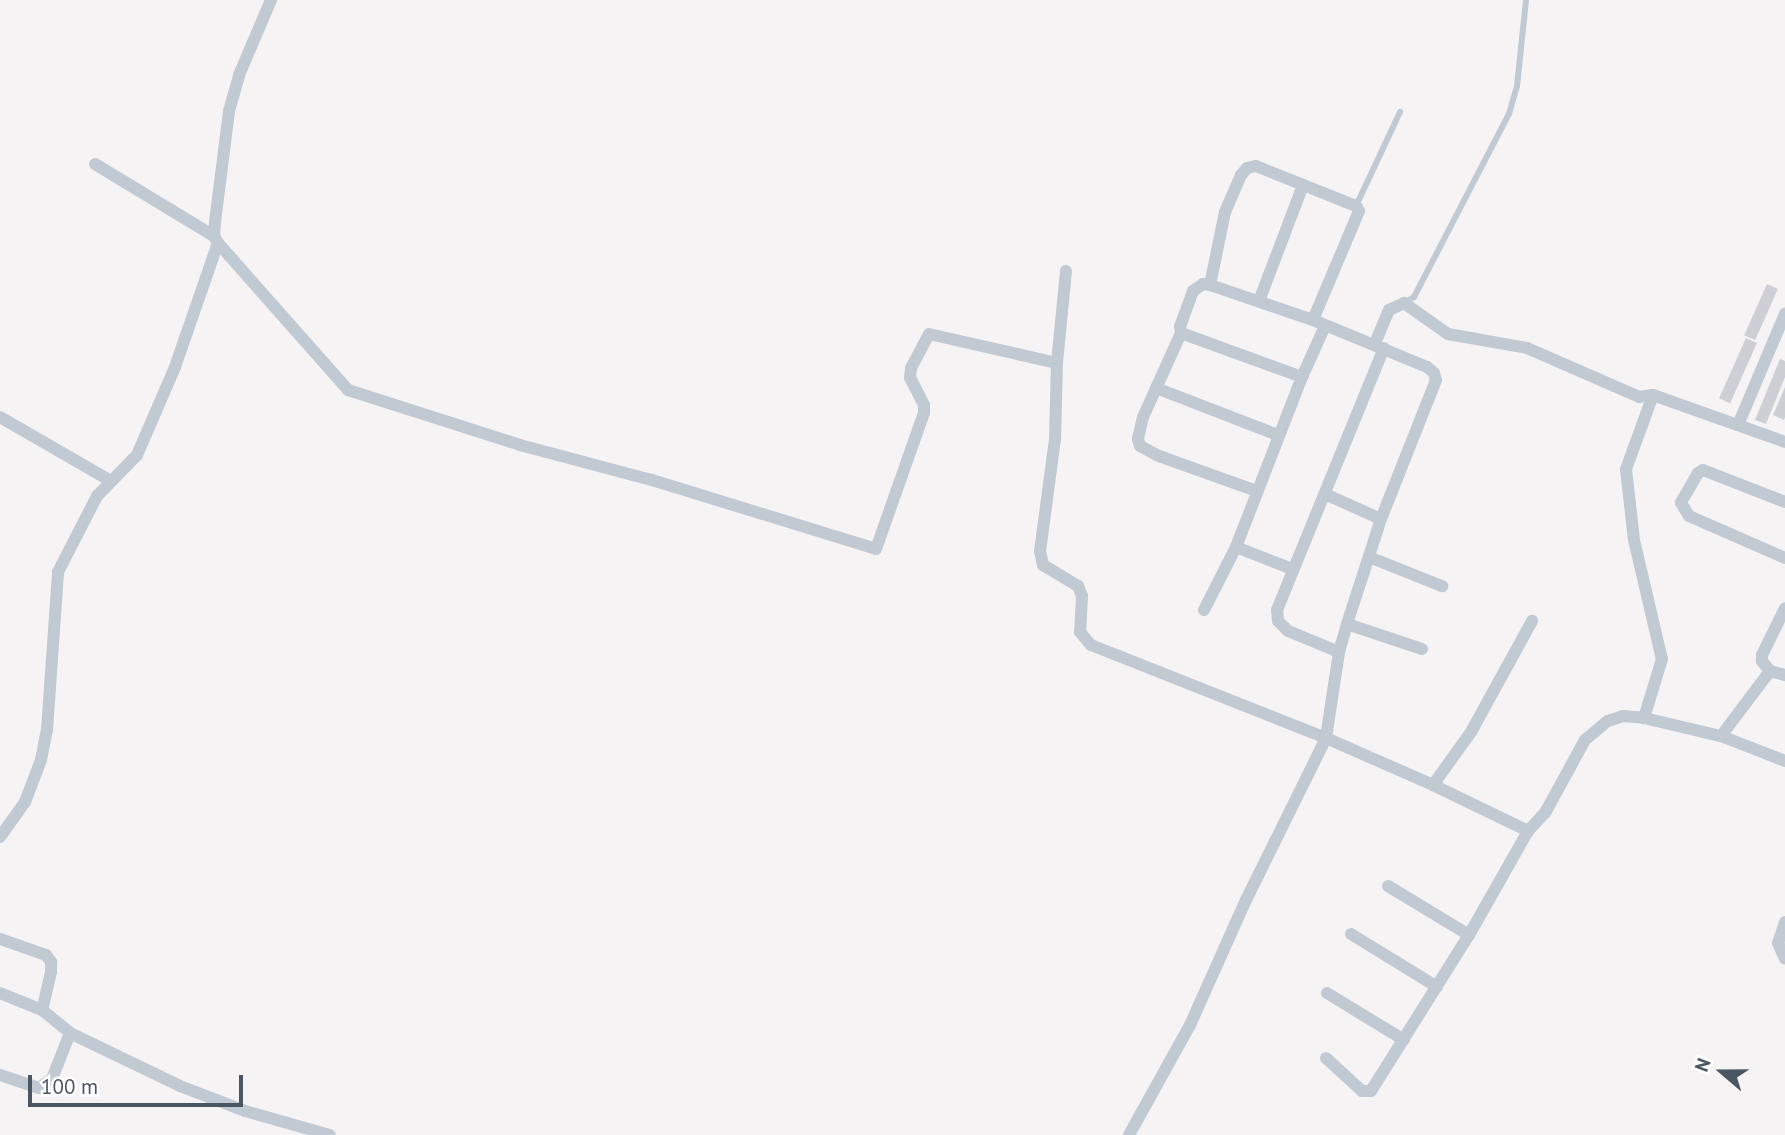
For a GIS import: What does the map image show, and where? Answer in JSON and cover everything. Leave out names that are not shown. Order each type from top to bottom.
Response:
[{"type":"street","points":[[0,837],[25,802],[41,760],[47,730],[58,572],[97,496],[109,480],[137,455],[174,367],[216,240],[229,111],[239,75],[271,0]]},
{"type":"street","points":[[94,164],[216,240],[348,390],[520,445],[652,480],[876,549],[924,413],[924,405],[910,378],[911,368],[929,334],[1057,363]]},
{"type":"street","points":[[1210,285],[1225,212],[1247,168],[1256,166],[1356,206],[1357,219],[1312,320]]},
{"type":"street","points":[[1259,301],[1303,185]]},
{"type":"street","points":[[1066,271],[1057,363],[1055,439],[1040,551],[1043,565],[1078,586],[1082,596],[1080,632],[1084,639],[1326,738],[1528,831]]},
{"type":"street","points":[[1129,1135],[1190,1025],[1246,900],[1326,738],[1339,652],[1347,624],[1381,519],[1436,380],[1434,373],[1427,368],[1379,346],[1259,301],[1210,285],[1197,286],[1180,326],[1181,333],[1143,417],[1138,439],[1140,446],[1159,456],[1257,491]]},
{"type":"street","points":[[1339,652],[1287,631],[1278,621],[1277,610],[1325,494],[1379,346],[1389,310],[1404,303],[1448,334],[1527,348],[1639,397],[1653,395],[1785,442]]},
{"type":"street","points":[[1738,425],[1785,314]]},
{"type":"street","points":[[1203,610],[1236,547],[1278,435],[1325,326]]},
{"type":"street","points":[[1181,333],[1302,377]]},
{"type":"street","points":[[1156,388],[1278,435]]},
{"type":"street","points":[[1644,718],[1662,659],[1634,540],[1626,469],[1653,395]]},
{"type":"street","points":[[0,417],[109,480]]},
{"type":"street","points":[[1785,502],[1703,470],[1698,472],[1681,503],[1689,516],[1785,558]]},
{"type":"street","points":[[1325,494],[1381,519]]},
{"type":"street","points":[[1236,547],[1292,569]]},
{"type":"street","points":[[1369,557],[1442,586]]},
{"type":"street","points":[[1785,608],[1762,654],[1762,661],[1769,671],[1785,675]]},
{"type":"street","points":[[1433,785],[1471,732],[1532,621]]},
{"type":"street","points":[[1347,624],[1422,649]]},
{"type":"street","points":[[1721,736],[1769,671]]},
{"type":"street","points":[[1326,1058],[1366,1092],[1371,1091],[1469,935],[1528,831],[1545,813],[1585,740],[1608,721],[1623,716],[1644,718],[1721,736],[1785,761]]},
{"type":"street","points":[[1388,886],[1469,935]]},
{"type":"street","points":[[1785,922],[1778,943],[1785,959]]},
{"type":"street","points":[[1352,934],[1437,987]]},
{"type":"street","points":[[0,939],[35,950],[51,962],[42,1010]]},
{"type":"street","points":[[0,993],[42,1010],[57,1026],[180,1086],[244,1111],[330,1135]]},
{"type":"street","points":[[1327,993],[1404,1040]]},
{"type":"street","points":[[0,1075],[39,1088],[52,1079],[70,1033]]},
{"type":"lane","points":[[1404,303],[1414,297],[1508,114],[1517,86],[1526,0]]},
{"type":"lane","points":[[1356,206],[1399,112]]},
{"type":"building","points":[[1767,284],[1778,289],[1755,340],[1744,335]]},
{"type":"building","points":[[1746,338],[1757,343],[1730,403],[1719,398]]},
{"type":"building","points":[[1780,359],[1785,361],[1785,377],[1766,424],[1755,420]]},
{"type":"building","points":[[1785,387],[1785,417],[1784,420],[1773,415]]}]
